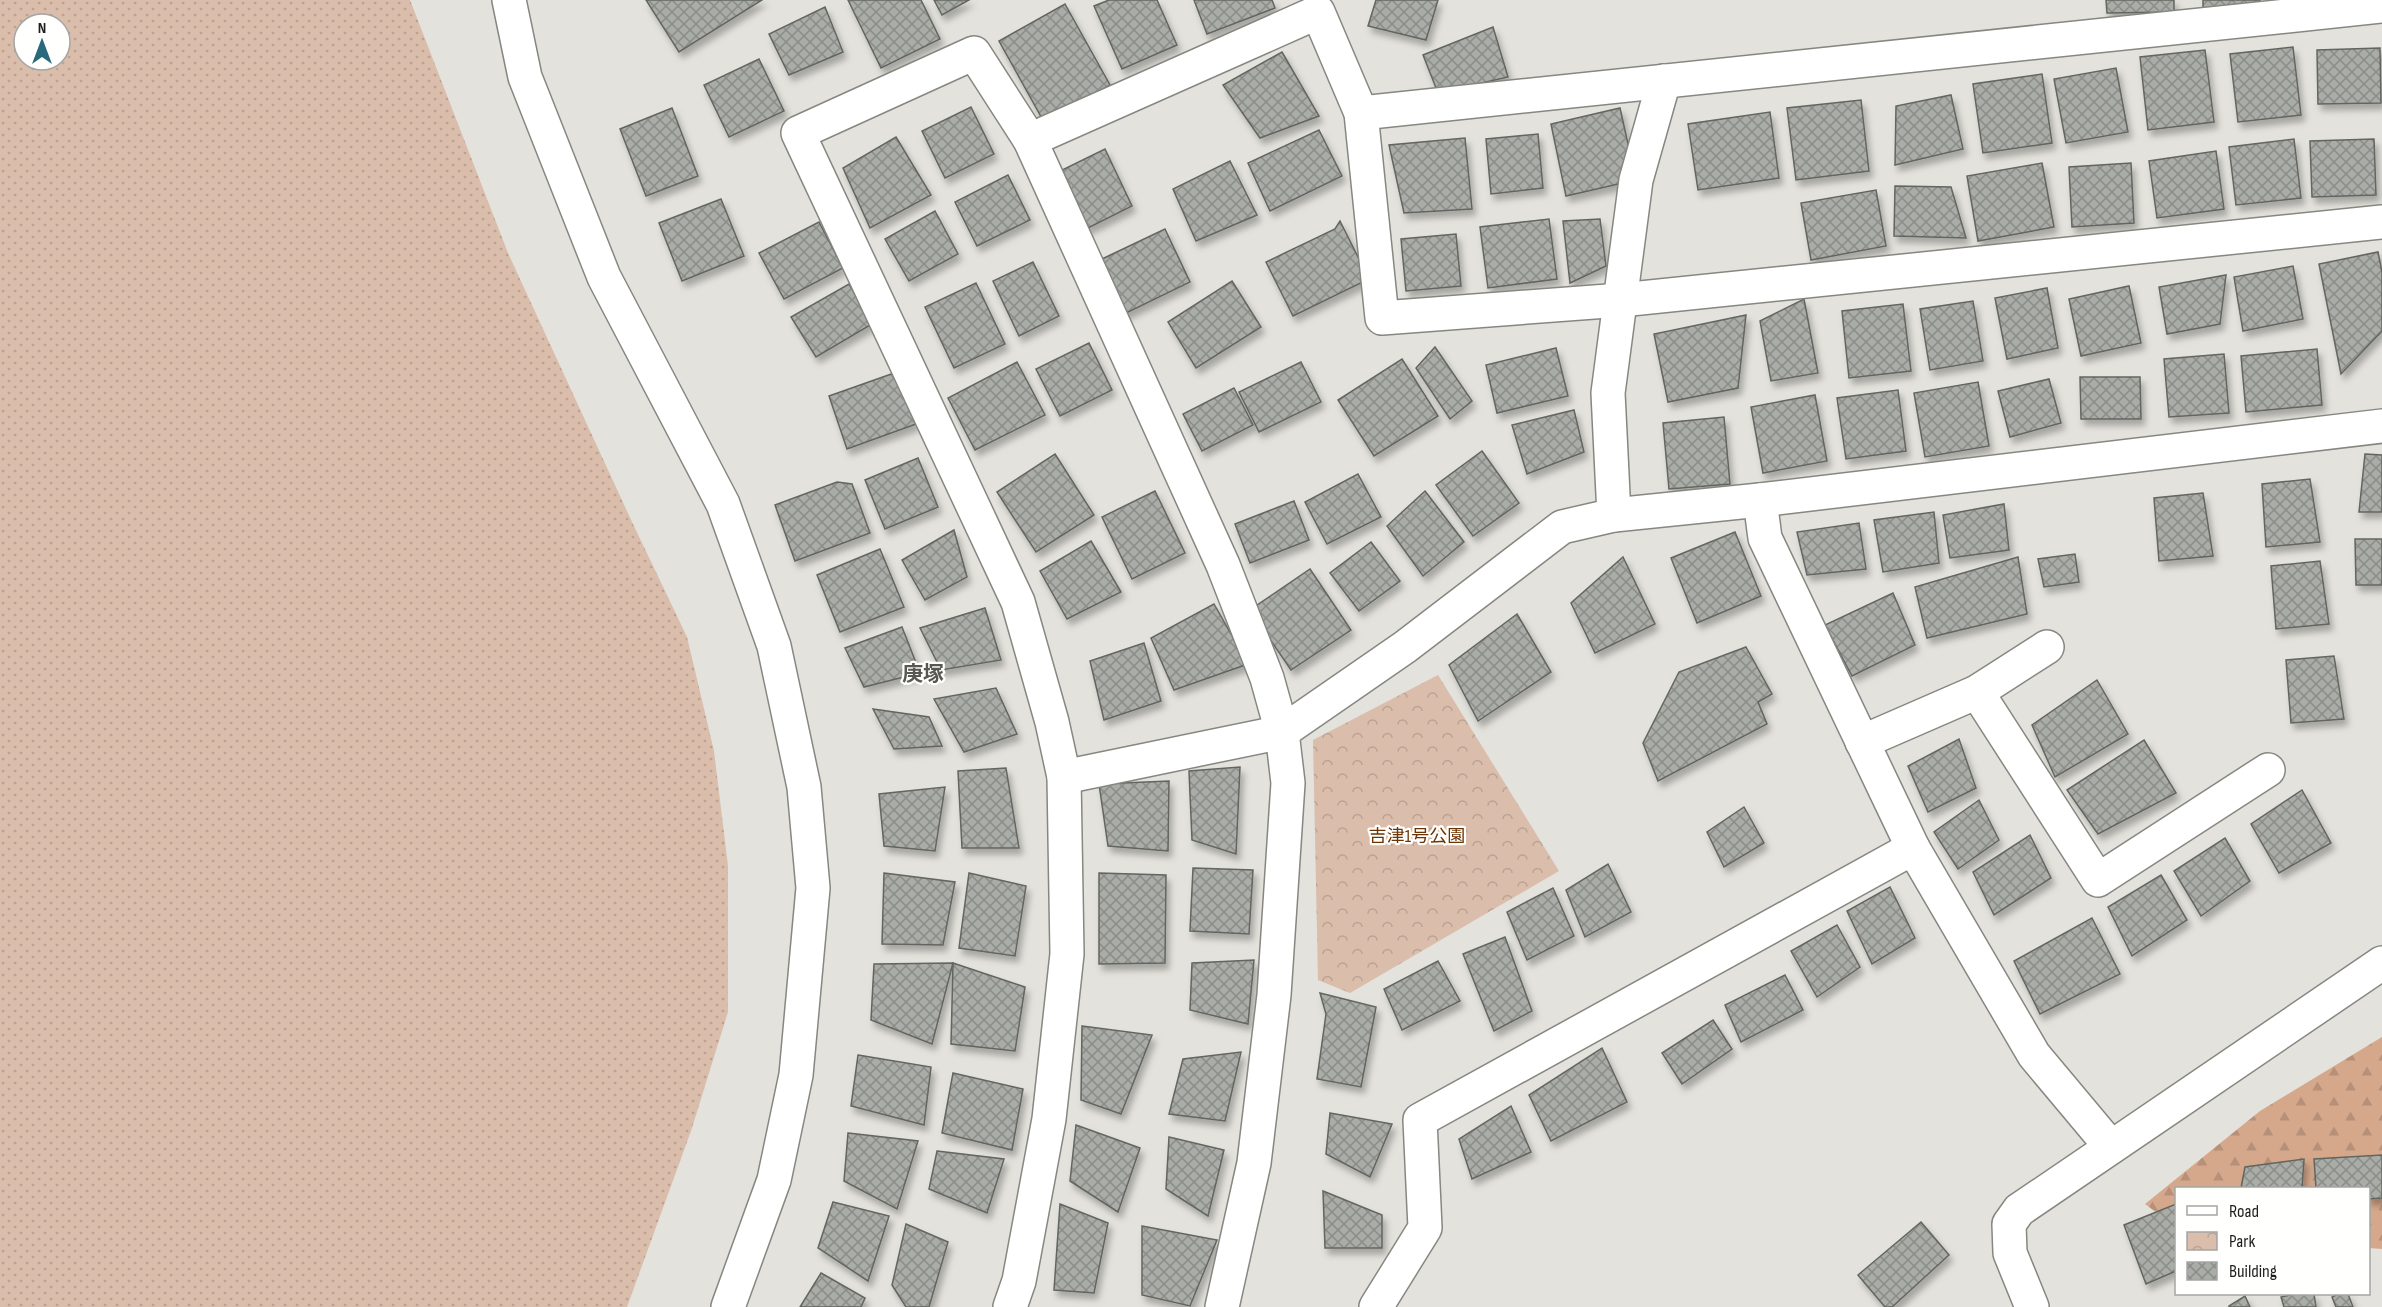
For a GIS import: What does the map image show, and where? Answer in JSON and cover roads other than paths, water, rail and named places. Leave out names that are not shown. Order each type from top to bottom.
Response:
[{"type":"street","points":[[509,0],[525,77],[604,278],[723,504],[774,646],[804,787],[813,888],[796,1075],[774,1180],[728,1307]]},
{"type":"street","points":[[1361,113],[2382,6]]},
{"type":"street","points":[[1030,140],[1318,12],[1361,113],[1382,318],[1621,300],[2382,222]]},
{"type":"street","points":[[1010,1307],[1019,1281],[1049,1119],[1067,954],[1064,777],[1052,722],[1018,602],[798,133],[974,53],[1030,140],[1223,565],[1267,678],[1282,732],[1288,783],[1274,995],[1254,1163],[1222,1307]]},
{"type":"street","points":[[1614,514],[1608,393],[1636,180],[1664,81]]},
{"type":"street","points":[[1064,777],[1282,732],[1405,647],[1562,527],[1614,514],[1760,500],[2382,426]]},
{"type":"street","points":[[1760,500],[1765,538],[1913,848],[2034,1055],[2111,1147]]},
{"type":"street","points":[[1862,742],[1977,692],[2047,647]]},
{"type":"street","points":[[1977,692],[2098,880],[2268,770]]},
{"type":"street","points":[[1376,1307],[1425,1228],[1420,1120],[1913,848]]},
{"type":"street","points":[[2032,1307],[2010,1253],[2009,1224],[2019,1210],[2382,963]]},
{"type":"district","name":"庚塚","points":[[923,674]]},
{"type":"park label","name":"吉津1号公園","points":[[1417,836]]}]
